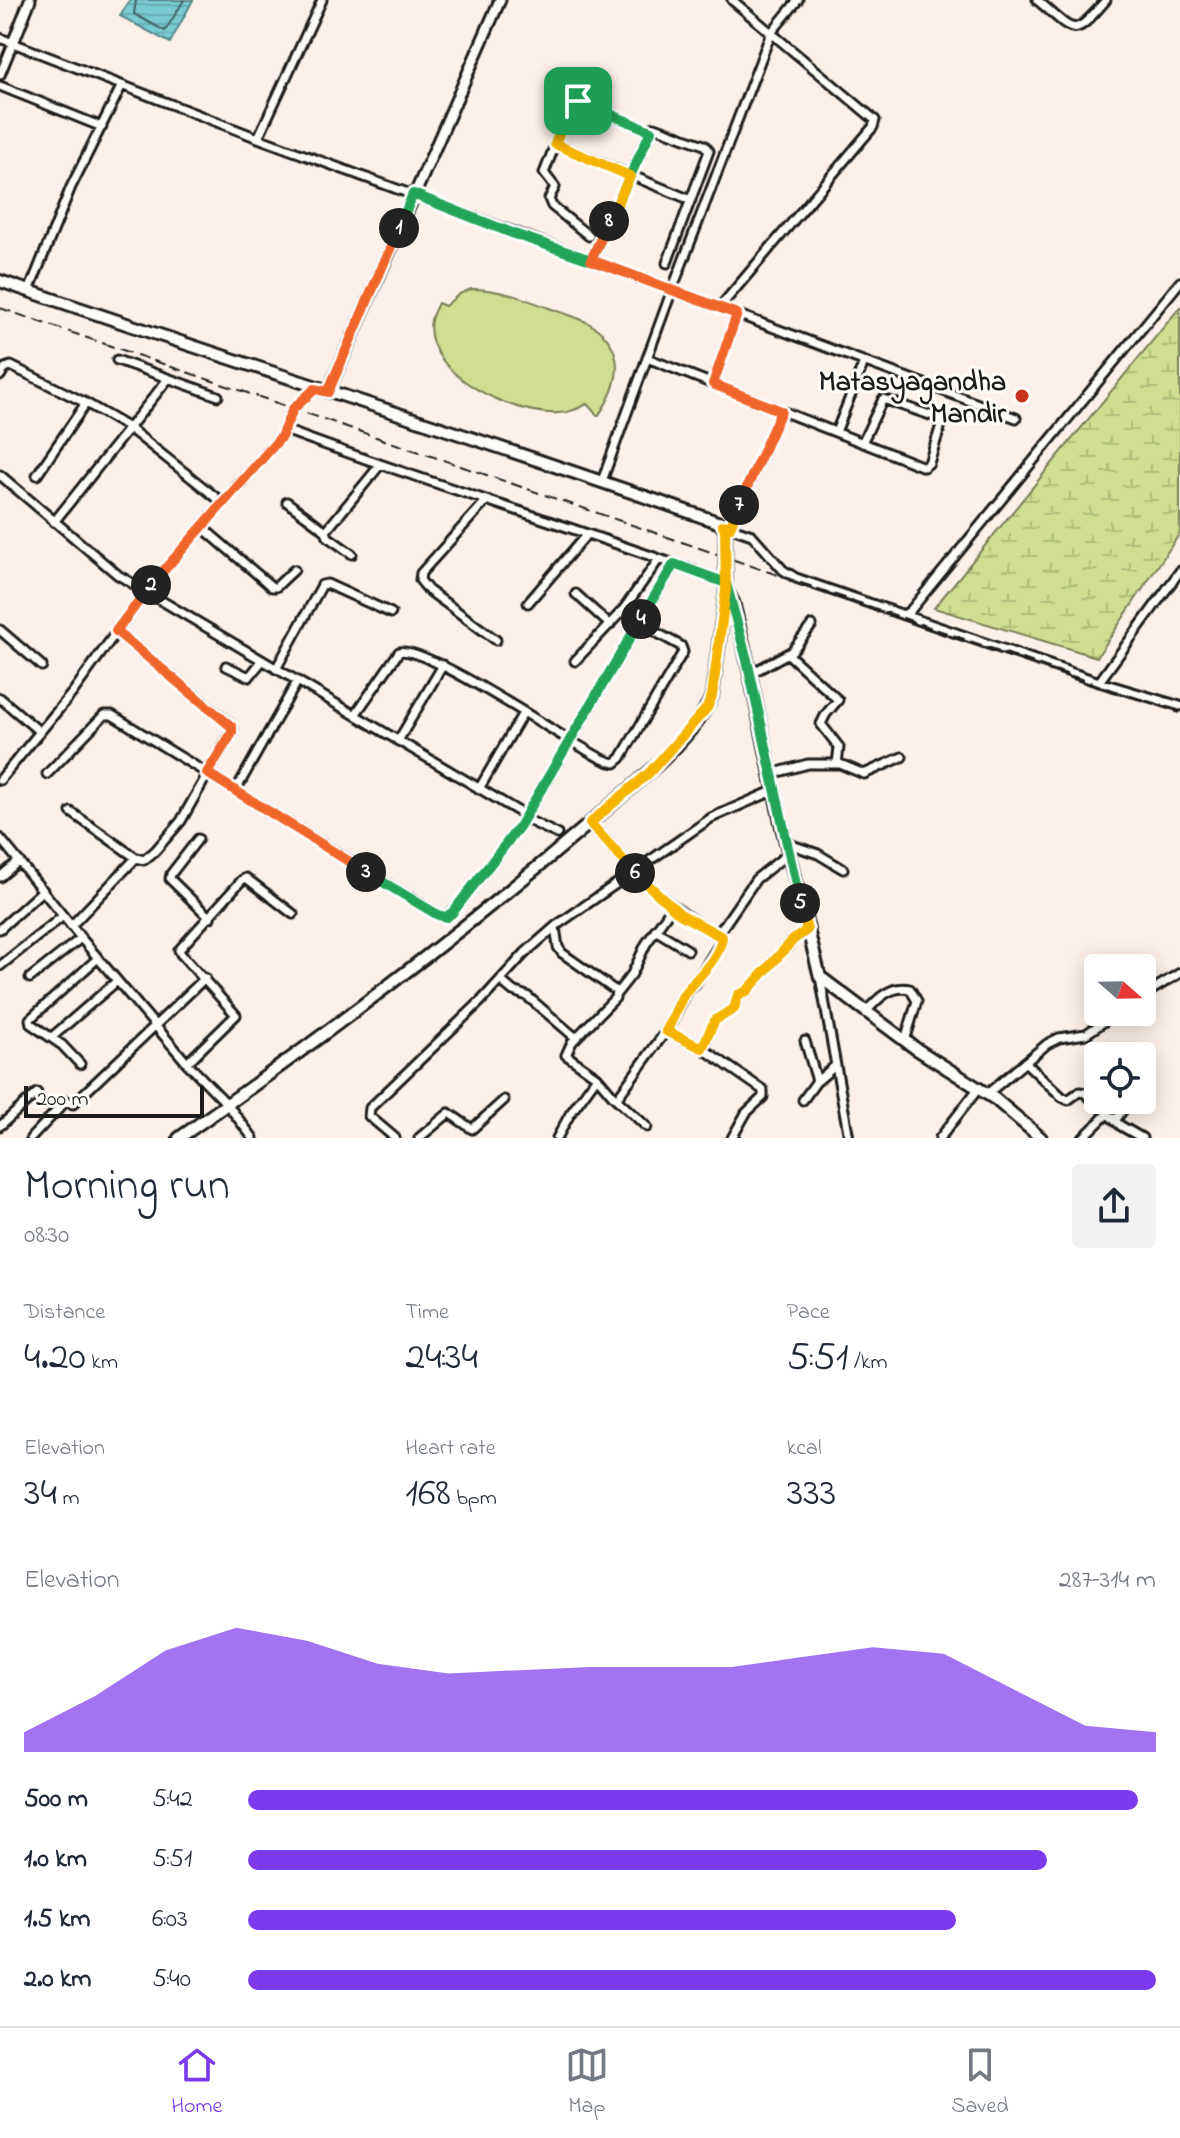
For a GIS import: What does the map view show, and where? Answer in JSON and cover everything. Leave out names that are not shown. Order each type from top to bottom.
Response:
[{"type":"main road","points":[[0,281],[315,389],[602,481],[726,526],[726,586],[712,696],[707,708],[649,773],[408,971],[179,1138]]},
{"type":"main road","points":[[726,586],[733,602],[820,977],[905,1041],[1024,1122],[1041,1138]]},
{"type":"street","points":[[0,75],[30,0]]},
{"type":"street","points":[[258,138],[322,0]]},
{"type":"street","points":[[328,392],[500,0]]},
{"type":"street","points":[[720,307],[875,123],[871,115],[732,0]]},
{"type":"street","points":[[602,481],[771,33],[798,0]]},
{"type":"street","points":[[1037,0],[1070,27],[1077,29],[1084,26],[1106,0]]},
{"type":"street","points":[[0,38],[121,87],[1016,418]]},
{"type":"street","points":[[0,86],[102,127]]},
{"type":"street","points":[[29,291],[71,187],[121,87]]},
{"type":"street","points":[[589,236],[550,202],[554,184],[544,173],[567,114],[578,101],[651,131]]},
{"type":"street","points":[[591,260],[655,127],[708,148],[667,263]]},
{"type":"street","points":[[555,144],[691,200]]},
{"type":"street","points":[[903,615],[910,611],[1180,282]]},
{"type":"street","points":[[713,384],[737,314]]},
{"type":"street","points":[[647,358],[862,443],[927,467],[942,422],[939,418],[883,399],[862,443]]},
{"type":"street","points":[[117,360],[218,396]]},
{"type":"street","points":[[836,432],[864,362]]},
{"type":"street","points":[[0,376],[5,368],[11,366],[86,403],[129,428],[223,503]]},
{"type":"street","points":[[54,522],[168,379]]},
{"type":"street","points":[[0,780],[73,692],[146,590],[285,430],[293,409],[315,389]]},
{"type":"street","points":[[37,475],[86,403]]},
{"type":"street","points":[[781,411],[726,526],[743,531],[760,542],[790,575],[1099,682],[1180,706]]},
{"type":"street","points":[[285,430],[674,564],[726,586]]},
{"type":"street","points":[[326,531],[380,465]]},
{"type":"street","points":[[0,475],[118,575],[557,834]]},
{"type":"street","points":[[486,501],[421,573],[420,580],[428,590],[496,640]]},
{"type":"street","points":[[287,502],[352,554]]},
{"type":"street","points":[[202,527],[272,587],[276,587],[294,570]]},
{"type":"street","points":[[528,603],[587,534]]},
{"type":"street","points":[[575,661],[610,625],[659,559]]},
{"type":"street","points":[[47,774],[107,713],[359,868],[443,917],[449,915],[525,817],[674,564]]},
{"type":"street","points":[[1099,682],[1180,571]]},
{"type":"street","points":[[276,669],[322,585],[327,584],[391,613]]},
{"type":"street","points":[[576,594],[610,625]]},
{"type":"street","points":[[355,715],[399,652],[414,652],[443,665],[609,762],[617,762],[683,652],[681,646],[639,623]]},
{"type":"street","points":[[750,674],[788,654],[812,625]]},
{"type":"street","points":[[0,630],[42,666]]},
{"type":"street","points":[[71,812],[136,858],[141,860],[148,857],[174,830],[232,733],[232,727],[116,631]]},
{"type":"street","points":[[788,654],[838,700],[821,724],[839,747],[837,764]]},
{"type":"street","points":[[226,666],[249,677],[262,661]]},
{"type":"street","points":[[398,741],[443,665]]},
{"type":"street","points":[[236,790],[297,682]]},
{"type":"street","points":[[0,698],[40,732]]},
{"type":"street","points":[[479,789],[523,713]]},
{"type":"street","points":[[771,774],[808,764],[847,764],[866,773],[902,757]]},
{"type":"street","points":[[395,1138],[369,1116],[368,1111],[525,953],[555,927],[711,818],[775,790]]},
{"type":"street","points":[[590,823],[633,871],[672,907],[722,937],[695,984],[687,990],[666,1031],[621,1095],[614,1097]]},
{"type":"street","points":[[198,839],[170,879],[210,918]]},
{"type":"street","points":[[1,842],[253,1138]]},
{"type":"street","points":[[718,934],[756,879],[788,848],[818,854],[843,869]]},
{"type":"street","points":[[71,926],[136,858]]},
{"type":"street","points":[[0,877],[19,861]]},
{"type":"street","points":[[187,1063],[236,1015],[179,952],[183,944],[246,878],[293,914]]},
{"type":"street","points":[[0,929],[43,890]]},
{"type":"street","points":[[647,1127],[597,1077],[566,1055],[567,1049],[632,974],[655,930],[672,907]]},
{"type":"street","points":[[0,966],[63,916]]},
{"type":"street","points":[[555,927],[562,953],[617,993]]},
{"type":"street","points":[[655,930],[688,950]]},
{"type":"street","points":[[702,1048],[715,1020],[734,1009],[738,995],[747,991],[793,940],[807,930]]},
{"type":"street","points":[[30,978],[81,938]]},
{"type":"street","points":[[80,1064],[52,1037],[31,1024],[30,1019],[98,958]]},
{"type":"street","points":[[1156,988],[1180,973]]},
{"type":"street","points":[[820,977],[849,1138]]},
{"type":"street","points":[[31,1138],[66,1101],[73,1104],[205,978]]},
{"type":"street","points":[[500,980],[513,991],[527,996],[576,1038]]},
{"type":"street","points":[[52,1037],[117,981]]},
{"type":"street","points":[[866,1012],[881,995],[904,987],[910,989],[917,1001],[905,1041]]},
{"type":"street","points":[[940,1138],[982,1092],[1054,1040],[1086,1034],[1098,1026]]},
{"type":"street","points":[[666,1031],[702,1048],[764,1092],[763,1097],[746,1113],[732,1138]]},
{"type":"street","points":[[805,1041],[817,1081]]},
{"type":"street","points":[[1025,1062],[1062,1097],[1071,1100],[1082,1092],[1084,1094]]},
{"type":"street","points":[[803,1100],[817,1081],[835,1066]]},
{"type":"street","points":[[557,1138],[597,1077]]},
{"type":"street","points":[[0,1126],[37,1093]]},
{"type":"street","points":[[419,1138],[449,1113],[472,1129],[504,1100]]},
{"type":"street","points":[[1083,1138],[1107,1114],[1142,1138]]},
{"type":"street","points":[[1115,1121],[1120,1114]]},
{"type":"green space","points":[[471,289],[521,298],[580,319],[602,334],[611,344],[617,367],[612,392],[598,416],[587,404],[562,413],[519,407],[496,399],[455,374],[441,358],[432,340],[431,320],[438,303],[445,306]]},
{"type":"green space","points":[[1180,307],[1180,533],[1097,657],[934,608]]},
{"type":"water","points":[[130,0],[193,0],[170,43],[120,16]]},
{"type":"railway","points":[[0,308],[1180,713]]},
{"type":"place","name":"Matasyagandha Mandir","points":[[1022,396]]},
{"type":"route","points":[[578,101],[567,114],[555,144],[630,176],[591,260],[737,314],[713,384],[781,411],[730,527],[723,525],[725,527],[726,558],[726,583],[726,590],[712,696],[707,708],[649,773],[590,823],[660,898],[680,914],[722,937],[722,942],[695,984],[687,990],[666,1031],[702,1048],[715,1020],[734,1009],[738,995],[747,991],[762,971],[807,930],[747,660],[726,583],[674,564],[519,827],[463,900],[446,917],[359,868],[207,773],[232,733],[232,727],[116,631],[181,549],[281,437],[293,409],[315,389],[328,392],[413,194],[591,260],[651,131],[578,101]]}]
